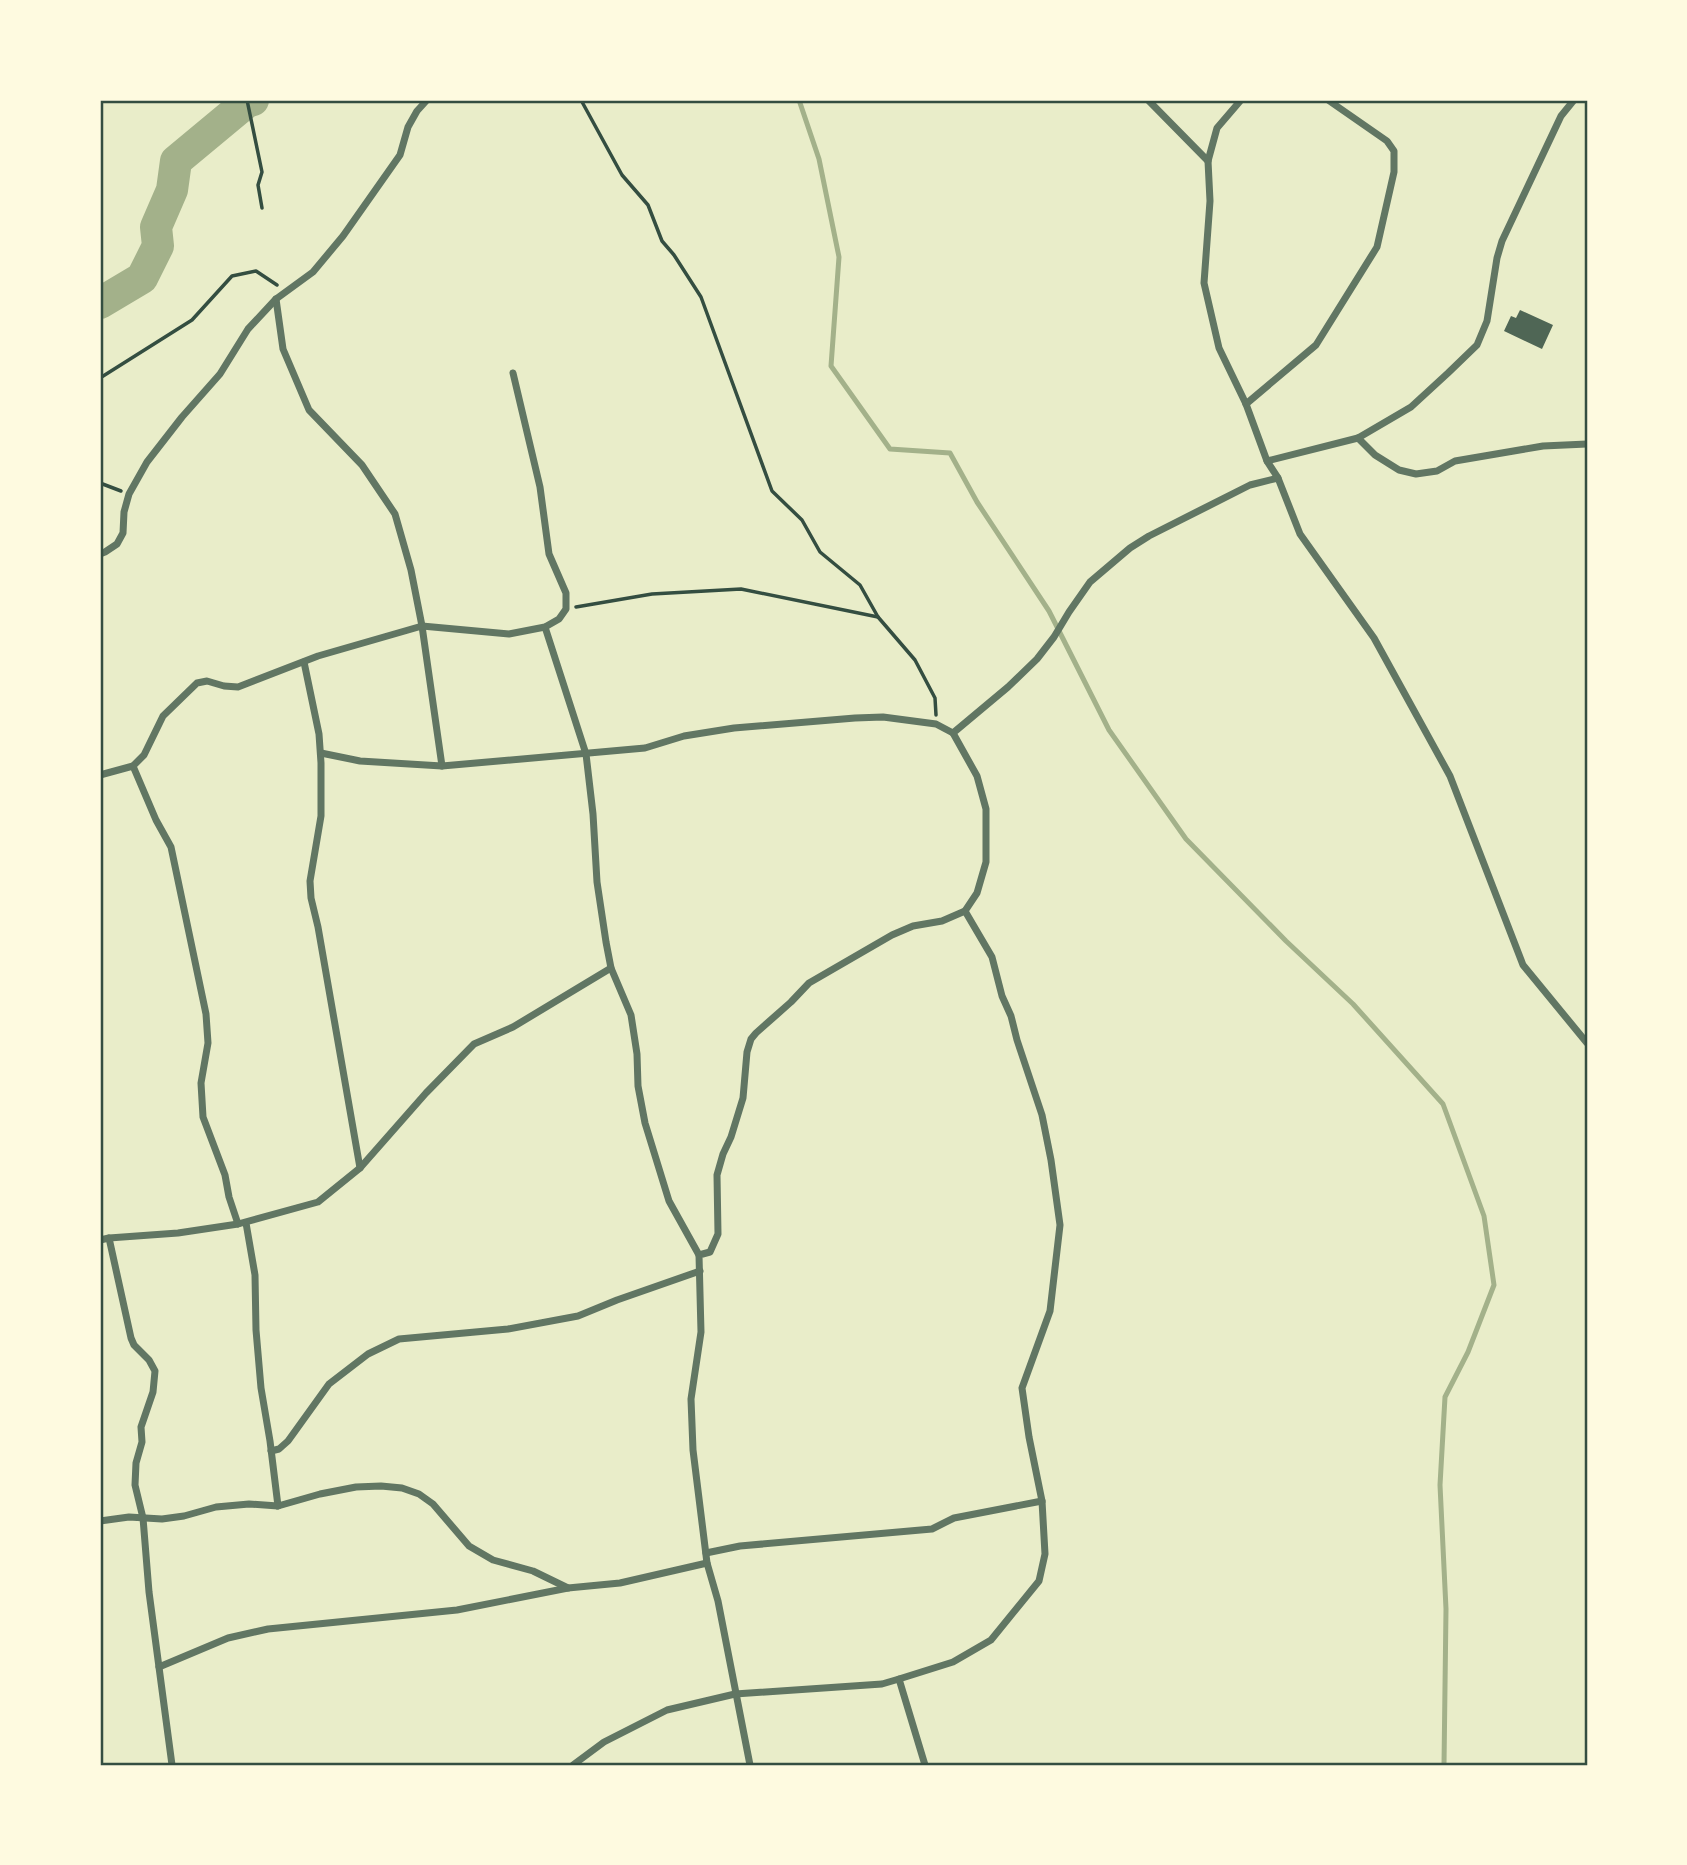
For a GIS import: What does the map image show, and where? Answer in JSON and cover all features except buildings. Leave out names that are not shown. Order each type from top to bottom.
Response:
[{"type":"street","points":[[100,554],[117,544],[123,533],[124,512],[129,494],[147,462],[220,374],[248,330],[276,299],[313,272],[343,236],[400,155],[408,127],[427,100]]},
{"type":"street","points":[[1148,100],[1208,161]]},
{"type":"street","points":[[1241,100],[1217,128],[1208,161],[1210,201],[1205,283],[1219,348],[1246,404],[1267,461],[1278,478],[1300,534],[1374,638],[1450,776],[1523,965],[1587,1043]]},
{"type":"street","points":[[1246,404],[1317,345],[1377,247],[1394,172],[1394,151],[1387,141],[1328,100]]},
{"type":"street","points":[[1267,461],[1358,438],[1411,407],[1477,345],[1487,321],[1502,241],[1561,116],[1574,100]]},
{"type":"street","points":[[276,299],[284,349],[309,410],[362,465],[395,514],[411,570],[422,626],[442,766]]},
{"type":"street","points":[[100,775],[133,766],[144,755],[163,716],[197,683],[207,681],[238,687],[318,656],[422,626],[509,634],[545,626],[559,619],[566,609],[566,593],[549,554],[540,487],[513,373]]},
{"type":"street","points":[[1358,438],[1375,455],[1399,470],[1416,474],[1437,471],[1455,461],[1543,446],[1587,444]]},
{"type":"street","points":[[953,733],[1037,659],[1090,582],[1130,548],[1250,485],[1278,478]]},
{"type":"street","points":[[545,626],[586,754],[597,882],[611,968],[631,1015],[637,1054],[638,1086],[645,1123],[669,1201],[699,1255],[701,1332],[691,1399],[693,1450],[707,1563],[718,1601],[750,1765]]},
{"type":"street","points":[[304,662],[321,754],[321,816],[310,881],[311,898],[360,1167]]},
{"type":"street","points":[[321,754],[360,761],[442,766],[645,748],[684,736],[810,721],[883,718],[936,724],[953,733],[977,776],[986,809],[986,862],[976,893],[965,911],[942,921],[913,926],[892,934],[809,984],[751,1039],[747,1052],[743,1098],[716,1175],[718,1234],[710,1252],[699,1255]]},
{"type":"street","points":[[133,766],[156,820],[171,847],[206,1014],[208,1043],[201,1083],[203,1118],[225,1175],[229,1197],[242,1224],[255,1275],[261,1388],[278,1506]]},
{"type":"street","points":[[573,1765],[604,1742],[667,1710],[735,1694],[882,1684],[953,1662],[991,1640],[1039,1581],[1045,1554],[1042,1502],[1022,1388],[1050,1311],[1060,1225],[1042,1115],[1011,1016],[1002,996],[992,957],[965,911]]},
{"type":"street","points":[[100,1240],[242,1224],[318,1202],[360,1167],[474,1044],[513,1027],[611,968]]},
{"type":"street","points":[[109,1238],[131,1338],[155,1371],[153,1392],[142,1427],[135,1485],[143,1518],[149,1592],[172,1765]]},
{"type":"street","points":[[271,1451],[279,1449],[288,1441],[329,1384],[368,1354],[399,1339],[508,1329],[578,1316],[700,1271]]},
{"type":"street","points":[[100,1521],[129,1517],[162,1519],[216,1507],[249,1504],[278,1506],[320,1494],[356,1488],[402,1488],[419,1494],[433,1504],[469,1546],[493,1560],[533,1571],[568,1588]]},
{"type":"street","points":[[706,1553],[740,1546],[932,1529],[954,1518],[1042,1502]]},
{"type":"street","points":[[159,1667],[228,1638],[268,1629],[457,1611],[568,1588],[620,1583],[707,1563]]},
{"type":"street","points":[[899,1679],[925,1765]]},
{"type":"path","points":[[247,100],[262,172],[258,184],[262,208]]},
{"type":"path","points":[[581,100],[622,175],[648,205],[662,241],[701,297],[772,491],[802,520],[820,552],[860,585],[878,617],[915,660],[935,698],[936,724]]},
{"type":"path","points":[[100,378],[192,320],[232,275],[256,271],[277,285],[276,299]]},
{"type":"path","points":[[100,483],[129,494]]},
{"type":"path","points":[[566,609],[652,594],[741,589],[878,617]]},
{"type":"waterway","points":[[100,303],[142,278],[158,246],[156,227],[172,190],[176,161],[247,102],[253,100]]},
{"type":"waterway","points":[[799,100],[819,159],[839,257],[831,366],[890,449],[950,453],[977,502],[1049,611],[1109,730],[1186,839],[1286,941],[1353,1004],[1443,1104],[1484,1216],[1494,1285],[1468,1352],[1445,1397],[1440,1485],[1446,1609],[1444,1765]]}]
